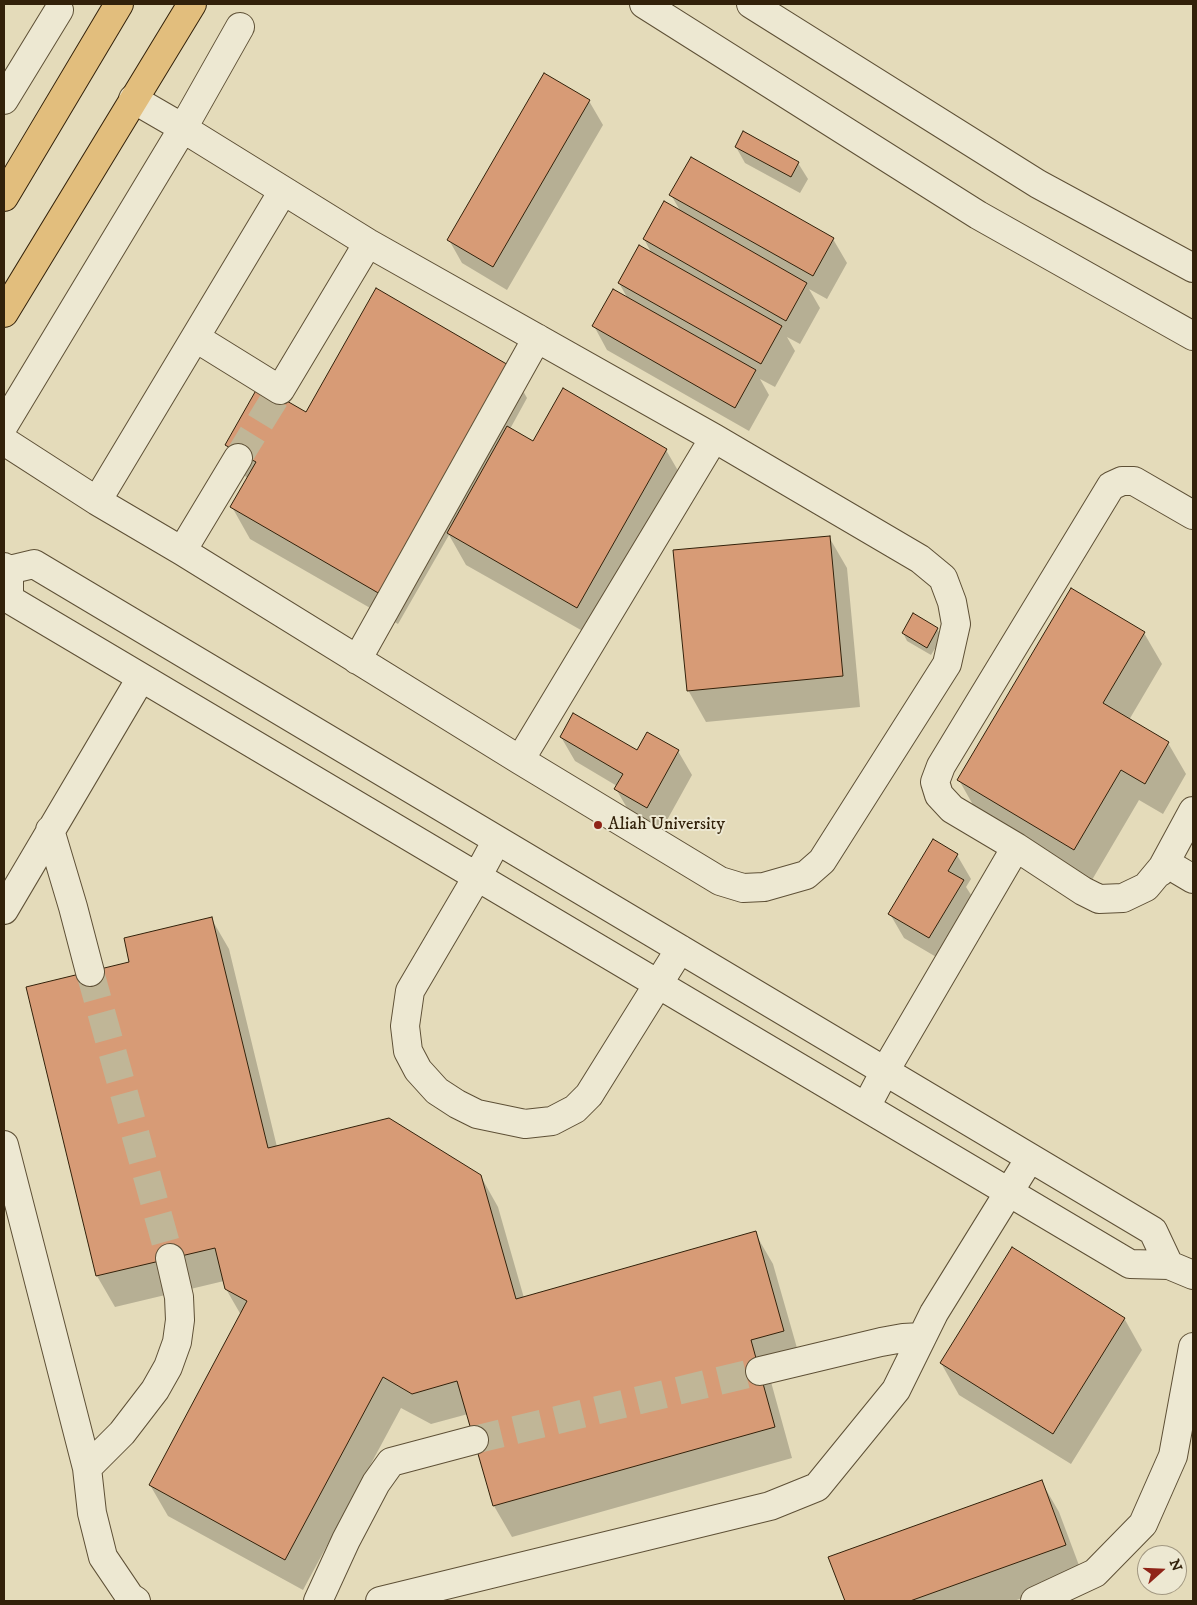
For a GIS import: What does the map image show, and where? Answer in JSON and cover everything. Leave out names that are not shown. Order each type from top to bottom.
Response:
[{"type":"main road","points":[[4,197],[119,4]]},
{"type":"main road","points":[[4,313],[192,4]]},
{"type":"street","points":[[644,4],[978,215],[1193,336]]},
{"type":"street","points":[[751,4],[1038,184],[1193,268]]},
{"type":"street","points":[[4,100],[59,10]]},
{"type":"street","points":[[4,425],[183,128],[240,27]]},
{"type":"street","points":[[4,441],[97,501],[182,551],[720,881],[743,888],[764,888],[806,875],[822,861],[947,664],[956,624],[952,602],[943,578],[920,559],[714,438],[368,242],[183,128],[133,100]]},
{"type":"street","points":[[97,501],[283,191]]},
{"type":"street","points":[[196,338],[280,390],[368,242]]},
{"type":"street","points":[[357,660],[537,338]]},
{"type":"street","points":[[520,760],[714,438]]},
{"type":"street","points":[[182,551],[238,458]]},
{"type":"street","points":[[1193,515],[1134,481],[1122,481],[1111,486],[941,766],[935,782],[939,795],[952,809],[1016,847],[1083,891],[1100,899],[1123,898],[1146,887],[1166,863],[1193,879]]},
{"type":"street","points":[[34,564],[1153,1231],[1181,1270],[1130,1264],[9,599],[6,568],[34,564]]},
{"type":"street","points":[[4,910],[142,678]]},
{"type":"street","points":[[1160,872],[1193,811]]},
{"type":"street","points":[[50,830],[74,907],[90,972]]},
{"type":"street","points":[[497,840],[410,991],[405,1026],[408,1051],[418,1070],[436,1091],[457,1104],[477,1114],[525,1124],[552,1121],[575,1109],[589,1095],[680,949]]},
{"type":"street","points":[[866,1107],[1016,847]]},
{"type":"street","points":[[4,1145],[87,1468],[92,1512],[103,1557],[130,1597],[136,1601]]},
{"type":"street","points":[[380,1601],[770,1506],[817,1487],[896,1390],[934,1313],[1030,1158]]},
{"type":"street","points":[[87,1468],[122,1433],[155,1390],[168,1367],[177,1342],[180,1320],[179,1297],[170,1258]]},
{"type":"street","points":[[760,1371],[881,1342],[922,1337]]},
{"type":"street","points":[[1035,1601],[1095,1573],[1143,1524],[1173,1456],[1193,1347]]},
{"type":"street","points":[[318,1601],[342,1548],[376,1483],[391,1462],[474,1440]]},
{"type":"building","points":[[544,73],[590,100],[493,267],[447,240]]},
{"type":"building","points":[[743,131],[799,162],[791,177],[735,147]]},
{"type":"building","points":[[691,157],[834,238],[813,276],[669,195]]},
{"type":"building","points":[[664,201],[807,283],[786,321],[643,239]]},
{"type":"building","points":[[639,245],[782,326],[761,364],[618,283]]},
{"type":"building","points":[[376,288],[510,366],[380,594],[230,507],[256,462],[225,445],[259,385],[306,412]]},
{"type":"building","points":[[613,289],[756,370],[735,408],[592,326]]},
{"type":"building","points":[[563,388],[667,449],[577,608],[447,533],[507,426],[533,441]]},
{"type":"building","points":[[830,536],[843,676],[687,691],[673,550]]},
{"type":"building","points":[[1071,588],[1145,632],[1103,703],[1169,742],[1145,784],[1121,770],[1074,850],[957,780]]},
{"type":"building","points":[[913,613],[938,628],[927,648],[902,633]]},
{"type":"building","points":[[573,713],[637,750],[647,732],[679,750],[647,808],[614,789],[623,774],[560,737]]},
{"type":"building","points":[[933,839],[958,854],[948,871],[964,880],[929,938],[888,914]]},
{"type":"building","points":[[212,917],[268,1148],[389,1118],[481,1175],[516,1299],[756,1231],[784,1331],[751,1340],[775,1427],[493,1506],[457,1381],[412,1394],[383,1377],[285,1560],[149,1485],[247,1301],[225,1289],[215,1248],[96,1276],[26,987],[129,962],[124,938]]},
{"type":"building","points":[[1012,1247],[1125,1318],[1053,1434],[940,1363]]},
{"type":"building","points":[[1042,1480],[1066,1545],[910,1601],[845,1601],[828,1557]]},
{"type":"tunnel","points":[[238,458],[280,390]]},
{"type":"tunnel","points":[[90,972],[170,1258]]},
{"type":"tunnel","points":[[474,1440],[760,1371]]},
{"type":"place","name":"Aliah University","points":[[598,825]]}]
